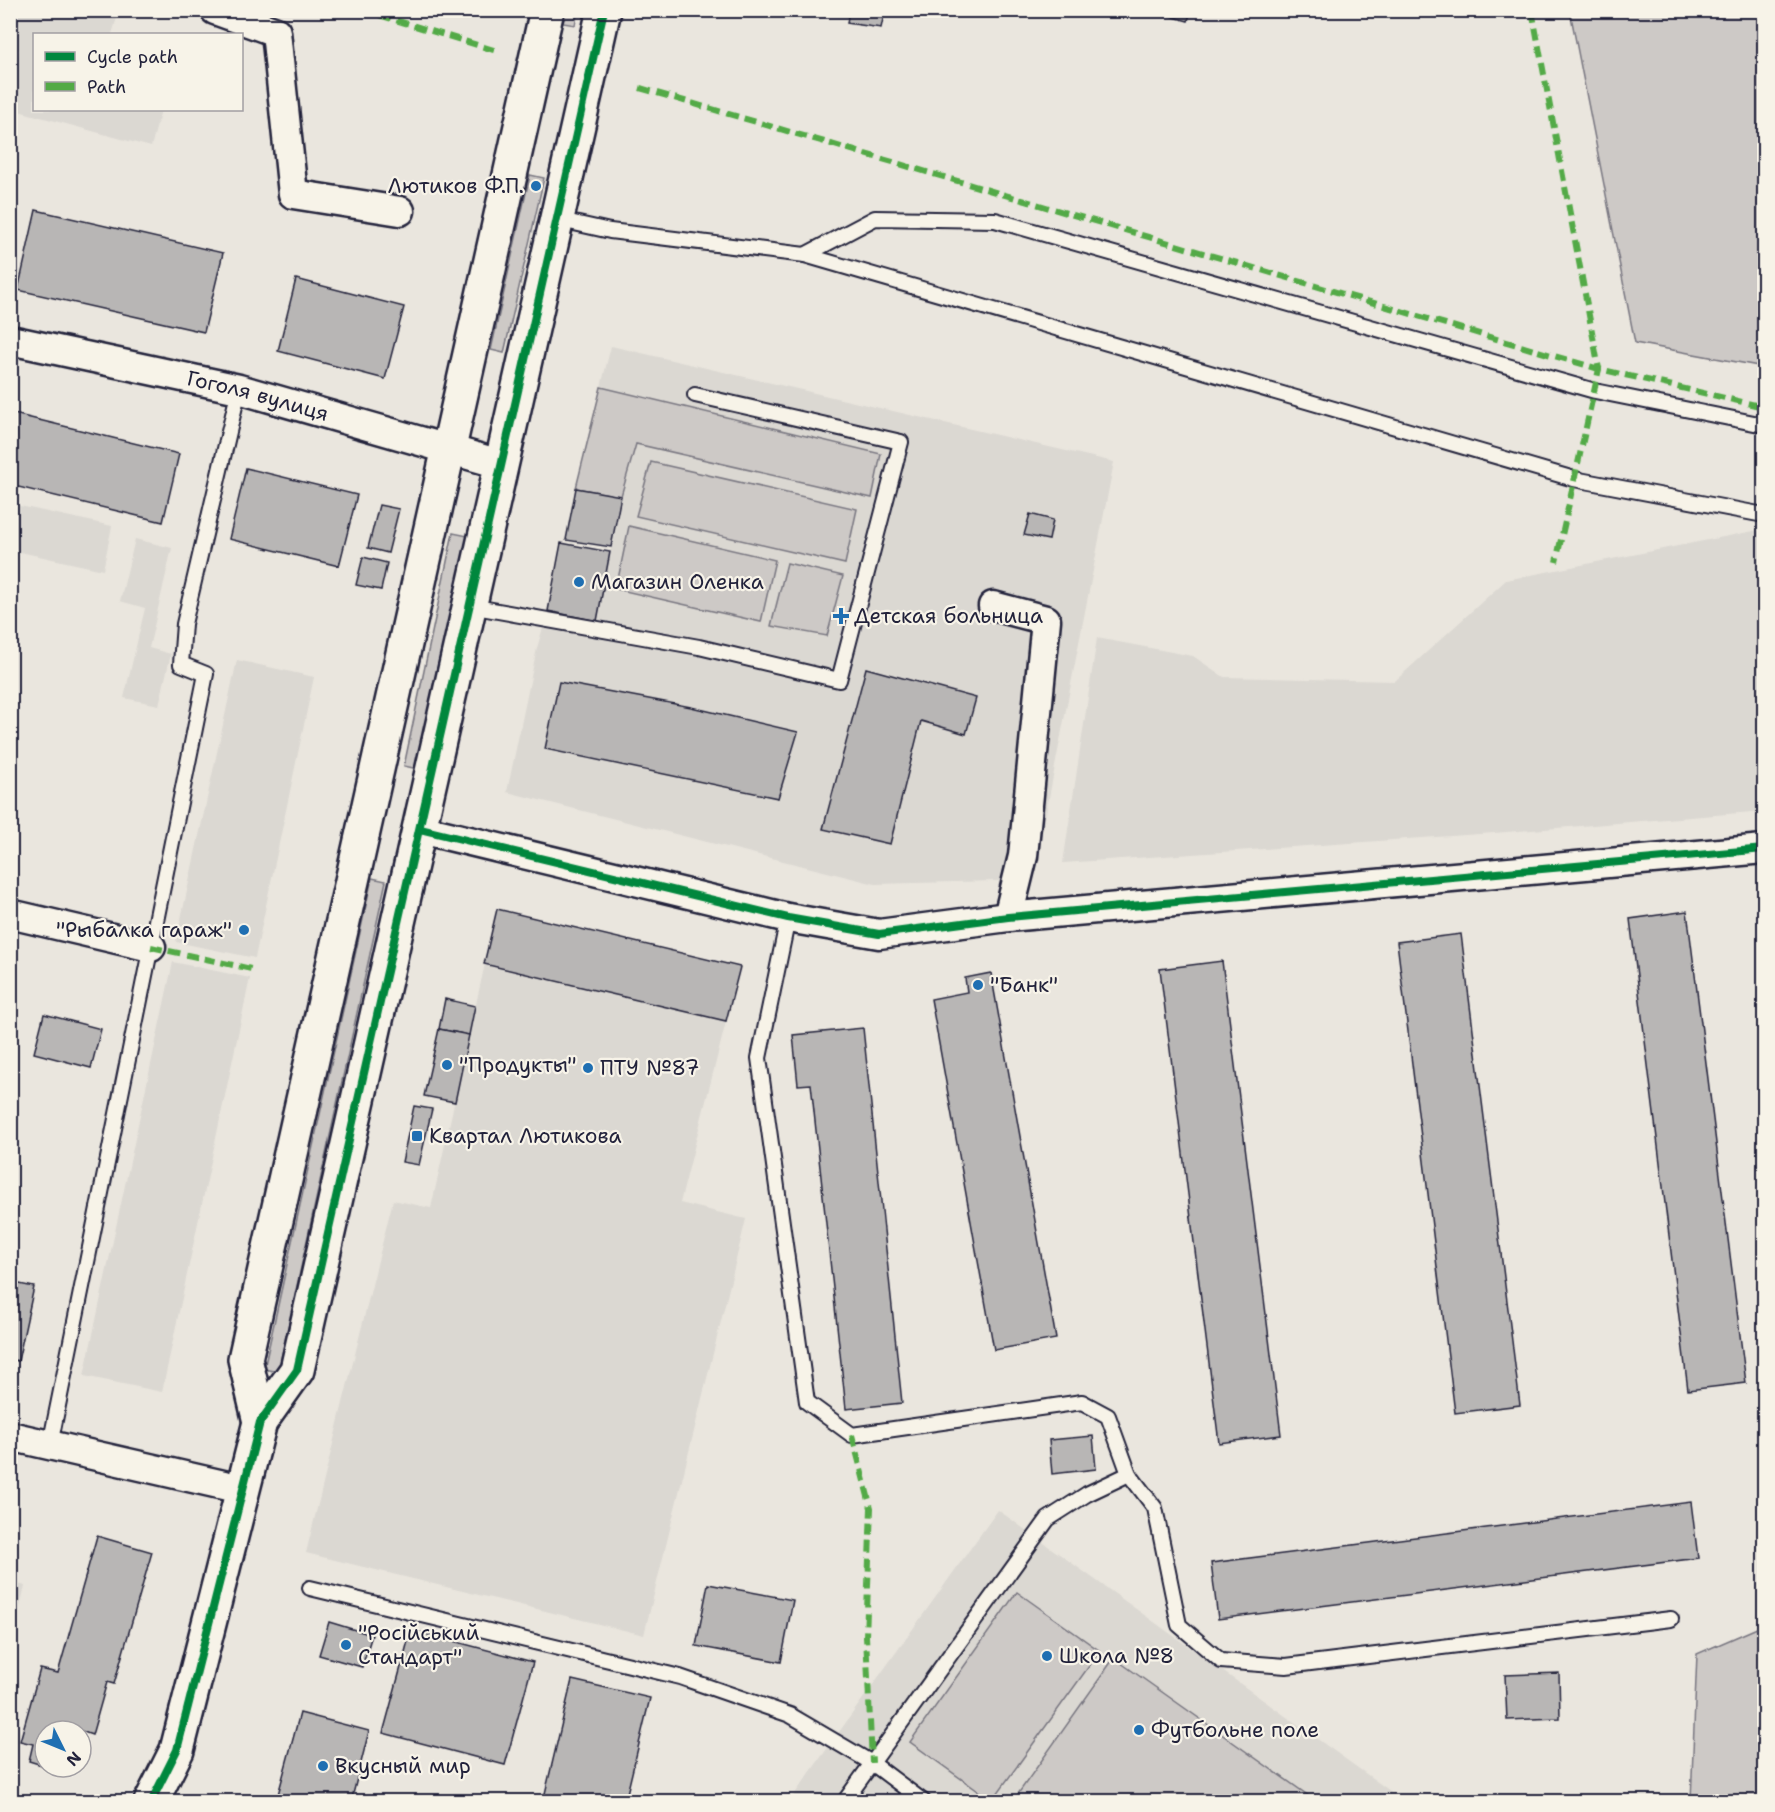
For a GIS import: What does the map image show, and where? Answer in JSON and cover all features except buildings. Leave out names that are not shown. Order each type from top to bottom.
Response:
[{"type":"street","points":[[215,10],[276,32],[293,195],[400,211]]},
{"type":"street","points":[[260,1422],[245,1359],[547,10]]},
{"type":"street","points":[[151,1802],[177,1750],[241,1489],[260,1422],[297,1370],[604,10]]},
{"type":"street","name":"Гоголя вулиця","points":[[10,340],[239,389],[501,464]]},
{"type":"street","points":[[993,606],[1046,620],[1023,856],[1008,917]]},
{"type":"street","points":[[420,829],[788,918],[879,934],[1008,917],[1764,849]]},
{"type":"street","points":[[10,914],[151,947]]},
{"type":"street","points":[[10,1436],[241,1489]]},
{"type":"lane","points":[[805,255],[875,218],[995,220],[1595,391],[1764,425]]},
{"type":"lane","points":[[556,219],[610,231],[805,255],[1574,479],[1764,515]]},
{"type":"lane","points":[[50,1445],[206,674],[181,664],[184,624],[239,389]]},
{"type":"lane","points":[[469,606],[699,647],[839,680],[901,442],[695,395]]},
{"type":"lane","points":[[788,918],[759,1058],[807,1402],[852,1435],[1082,1402],[1108,1416],[1129,1474],[1155,1508],[1179,1625],[1221,1661],[1286,1666],[1671,1618]]},
{"type":"lane","points":[[844,1802],[1048,1519],[1088,1494],[1129,1474]]},
{"type":"lane","points":[[310,1588],[680,1677],[790,1715],[872,1762],[924,1802]]},
{"type":"shaded area","points":[[10,11],[119,11],[112,33],[33,33],[33,111],[161,111],[151,147],[11,109],[11,79],[19,50],[11,47]]},
{"type":"shaded area","points":[[566,11],[578,11],[575,25],[563,23]]},
{"type":"shaded area","points":[[1570,11],[1764,11],[1764,367],[1635,343]]},
{"type":"shaded area","points":[[530,175],[544,178],[504,353],[491,350]]},
{"type":"shaded area","name":"Детская больница","points":[[611,346],[1114,462],[1033,880],[875,884],[507,792],[537,648],[548,611],[597,620],[621,497],[576,488]]},
{"type":"shaded area","points":[[601,387],[881,454],[872,498],[636,444],[621,496],[576,488]]},
{"type":"shaded area","points":[[651,462],[857,509],[845,564],[636,516]]},
{"type":"shaded area","points":[[11,504],[112,526],[103,570],[11,550]]},
{"type":"shaded area","points":[[629,526],[775,560],[761,622],[616,589]]},
{"type":"shaded area","points":[[1764,529],[1764,811],[1494,833],[1063,863],[1097,638],[1193,656],[1224,677],[1395,681],[1506,580]]},
{"type":"shaded area","points":[[453,533],[468,536],[418,769],[404,766]]},
{"type":"shaded area","points":[[135,539],[172,548],[149,648],[171,654],[159,705],[124,698],[145,608],[120,601]]},
{"type":"shaded area","points":[[787,563],[843,576],[827,636],[771,626]]},
{"type":"shaded area","points":[[237,660],[314,677],[255,958],[176,942]]},
{"type":"shaded area","points":[[372,878],[386,881],[278,1372],[264,1369]]},
{"type":"shaded area","points":[[497,909],[740,967],[680,1203],[746,1219],[644,1635],[306,1553],[393,1200],[431,1208]]},
{"type":"shaded area","points":[[173,962],[250,978],[162,1392],[84,1376]]},
{"type":"shaded area","name":"Школа №8","points":[[998,1510],[1404,1801],[789,1802]]},
{"type":"shaded area","points":[[10,1582],[25,1586],[11,1643]]},
{"type":"shaded area","points":[[1017,1592],[1100,1651],[992,1801],[910,1742]]},
{"type":"shaded area","points":[[1764,1625],[1764,1801],[1691,1801],[1697,1654]]},
{"type":"shaded area","name":"Футбольне поле","points":[[1114,1658],[1316,1801],[1013,1801]]},
{"type":"marked path","points":[[362,10],[497,51]]},
{"type":"marked path","points":[[1532,10],[1599,369],[1556,562]]},
{"type":"marked path","points":[[640,88],[1599,369],[1764,407]]},
{"type":"marked path","points":[[151,947],[256,970]]},
{"type":"marked path","points":[[852,1435],[871,1508],[866,1636],[872,1763]]},
{"type":"cycle path","points":[[151,1802],[177,1750],[260,1422],[297,1370],[604,10]]},
{"type":"cycle path","points":[[420,829],[788,918],[879,934],[1008,917],[1764,849]]},
{"type":"place","name":"Лютиков Ф.П.","points":[[536,186]]},
{"type":"place","name":"Магазин Оленка","points":[[579,582]]},
{"type":"place","name":"Детская больница","points":[[841,616]]},
{"type":"place","name":"\"Рыбалка гараж\"","points":[[244,930]]},
{"type":"place","name":"\"Банк\"","points":[[978,985]]},
{"type":"place","name":"\"Продукты\"","points":[[447,1065]]},
{"type":"place","name":"ПТУ №87","points":[[588,1068]]},
{"type":"place","name":"Квартал Лютикова","points":[[417,1136]]},
{"type":"place","name":"\"Російський Стандарт\"","points":[[346,1645]]},
{"type":"place","name":"Школа №8","points":[[1047,1656]]},
{"type":"place","name":"Футбольне поле","points":[[1139,1730]]},
{"type":"place","name":"Вкусный мир","points":[[323,1766]]}]
